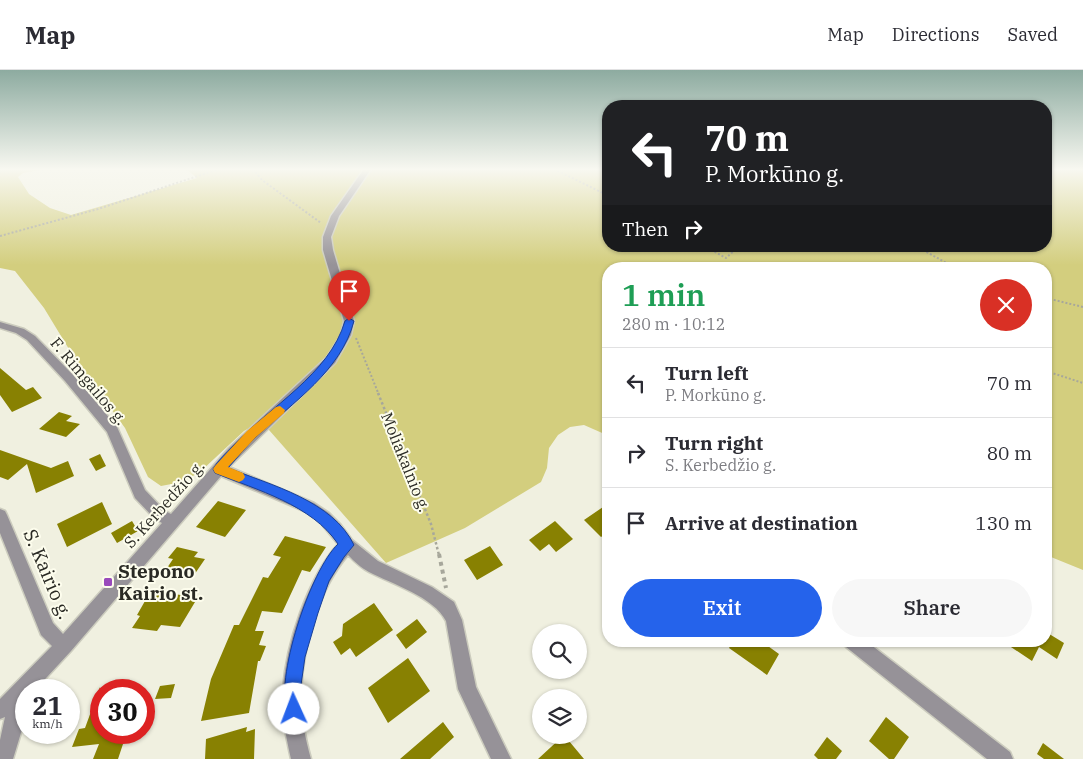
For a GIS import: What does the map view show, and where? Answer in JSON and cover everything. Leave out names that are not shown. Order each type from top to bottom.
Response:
[{"type":"street","points":[[345,201],[330,225],[327,236],[328,250],[349,321]]},
{"type":"street","name":"S. Kerbedžio g.","points":[[6,706],[65,645],[172,521],[251,434],[285,406],[331,360],[346,335],[349,321]]},
{"type":"street","name":"F. Rimgailos g.","points":[[0,325],[20,331],[31,338],[69,378],[112,430],[140,494],[160,515],[172,521]]},
{"type":"street","points":[[219,469],[309,507],[335,528],[347,545],[372,566],[441,601],[448,608],[454,620],[467,689],[502,759]]},
{"type":"street","name":"S. Kairio g.","points":[[0,515],[47,630],[65,645]]},
{"type":"street","points":[[301,759],[297,743],[292,692],[297,657],[323,578],[339,553],[347,545]]},
{"type":"street","points":[[860,647],[1003,759]]},
{"type":"street","points":[[3,759],[15,722],[15,709],[6,706]]},
{"type":"path","points":[[0,236],[41,226],[117,201]]},
{"type":"path","points":[[292,201],[321,224],[330,225]]},
{"type":"path","points":[[715,252],[726,258],[732,252]]},
{"type":"path","points":[[927,252],[945,262]]},
{"type":"path","points":[[1052,299],[1083,307]]},
{"type":"path","name":"Moliakalnio g.","points":[[349,321],[431,524],[446,582],[441,601]]},
{"type":"path","points":[[1052,373],[1083,383]]},
{"type":"shaded area","points":[[0,201],[40,201],[50,208],[71,215],[118,201],[602,201],[602,252],[1052,252],[1052,201],[1083,201],[1083,570],[1052,557],[1052,262],[602,262],[602,433],[584,425],[570,427],[558,435],[549,448],[547,468],[541,482],[465,528],[386,563],[269,430],[251,427],[244,431],[200,472],[182,482],[161,486],[148,477],[125,428],[75,359],[44,308],[15,271],[0,268]]},
{"type":"building","points":[[0,368],[26,390],[33,387],[42,398],[12,412],[0,395]]},
{"type":"building","points":[[59,412],[72,416],[66,421],[80,424],[66,437],[39,429]]},
{"type":"building","points":[[0,450],[51,468],[68,461],[74,476],[36,493],[27,464],[8,480],[0,477]]},
{"type":"building","points":[[100,454],[106,466],[96,471],[89,459]]},
{"type":"building","points":[[218,501],[246,510],[225,537],[196,527]]},
{"type":"building","points":[[102,502],[112,524],[67,547],[57,524]]},
{"type":"building","points":[[602,508],[602,536],[601,537],[584,520]]},
{"type":"building","points":[[132,521],[138,531],[117,543],[111,533]]},
{"type":"building","points":[[555,521],[573,539],[556,552],[549,544],[540,551],[529,540]]},
{"type":"building","points":[[285,536],[326,547],[310,572],[302,570],[282,613],[262,611],[255,631],[264,631],[259,645],[266,646],[260,661],[258,661],[249,713],[201,721],[211,679],[234,625],[239,625],[263,577],[268,578],[281,557],[273,555]]},
{"type":"building","points":[[490,546],[503,565],[477,580],[464,560]]},
{"type":"building","points":[[177,547],[198,552],[194,557],[205,559],[192,578],[165,571],[173,559],[168,558]]},
{"type":"building","points":[[156,592],[198,597],[180,627],[161,625],[157,631],[132,628],[140,616],[137,615],[145,601],[149,602]]},
{"type":"building","points":[[374,603],[393,630],[356,657],[350,648],[341,655],[333,642],[342,636],[343,624]]},
{"type":"building","points":[[417,619],[427,632],[406,649],[396,635]]},
{"type":"building","points":[[1052,636],[1064,643],[1057,659],[1039,647],[1052,647]]},
{"type":"building","points":[[769,647],[779,654],[767,675],[729,648]]},
{"type":"building","points":[[1011,647],[1039,647],[1032,661]]},
{"type":"building","points":[[408,658],[430,691],[388,723],[368,688]]},
{"type":"building","points":[[175,684],[171,698],[155,699],[160,686]]},
{"type":"building","points":[[90,714],[90,744],[99,744],[72,747],[73,744],[80,744],[80,729],[85,728]]},
{"type":"building","points":[[886,717],[909,737],[894,759],[889,759],[869,741]]},
{"type":"building","points":[[443,722],[454,737],[430,759],[400,759]]},
{"type":"building","points":[[247,727],[246,732],[255,729],[254,759],[205,759],[206,739]]},
{"type":"building","points":[[827,737],[842,751],[836,759],[818,759],[814,755]]},
{"type":"building","points":[[1043,743],[1064,759],[1044,759],[1037,754]]},
{"type":"building","points":[[99,744],[123,744],[118,759],[93,759]]},
{"type":"building","points":[[554,744],[572,744],[584,759],[538,759]]},
{"type":"slow traffic","points":[[239,477],[219,469],[251,434],[280,410]]},
{"type":"place","name":"Stepono Kairio st.","points":[[108,582]]},
{"type":"route","points":[[294,709],[292,692],[297,657],[310,613],[323,578],[332,562],[347,545],[335,528],[324,517],[309,507],[290,497],[219,469],[251,434],[285,406],[331,360],[346,335],[349,321]]}]
